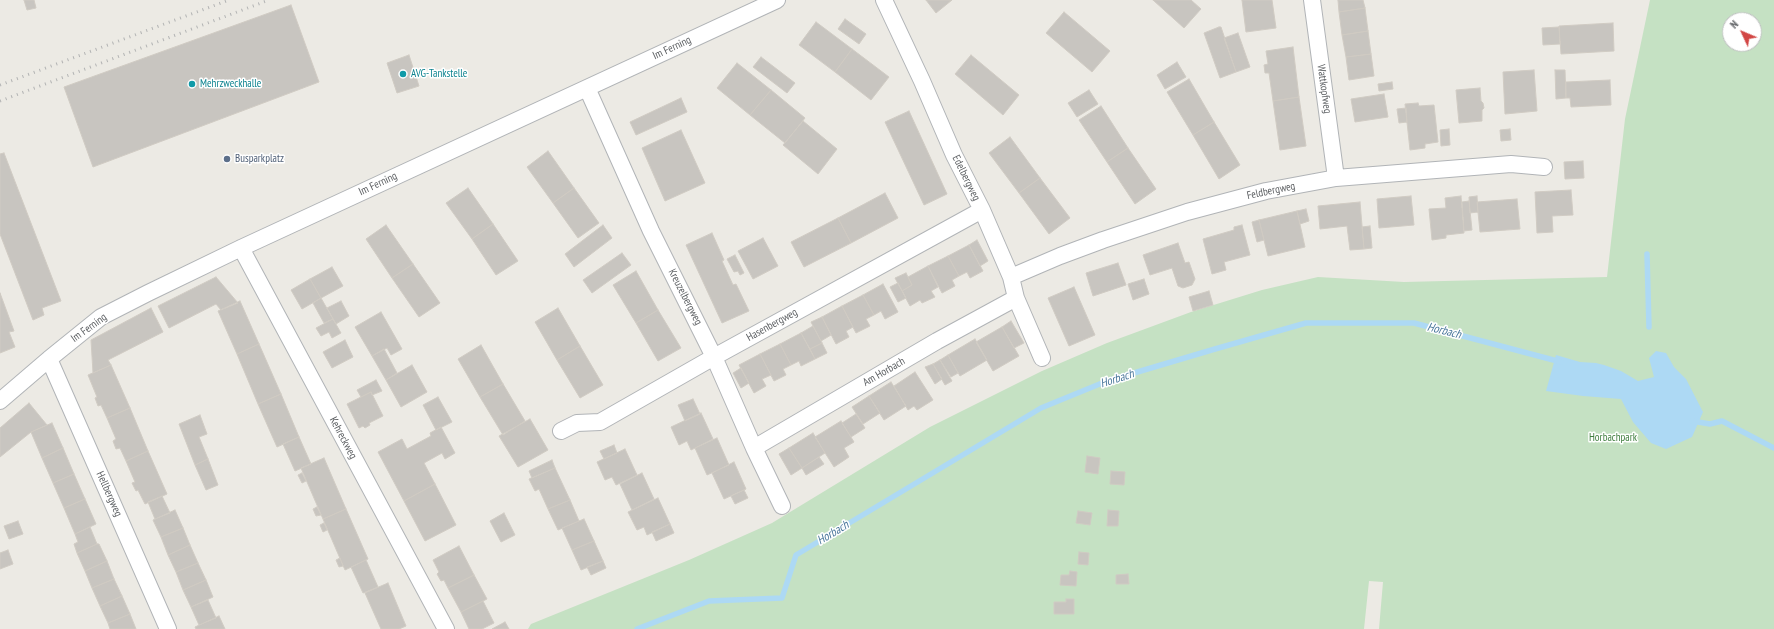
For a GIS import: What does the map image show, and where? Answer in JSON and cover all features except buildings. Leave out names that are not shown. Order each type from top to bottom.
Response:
[{"type":"street","name":"Im Ferning","points":[[0,401],[101,317],[148,292],[777,0]]},
{"type":"street","name":"Edelbergweg","points":[[884,0],[922,81],[954,155],[982,210],[1011,277],[1016,298],[1042,358]]},
{"type":"street","name":"Wattkopfweg","points":[[1312,0],[1336,178]]},
{"type":"street","name":"Kreuzelbergweg","points":[[587,88],[651,230],[714,356],[754,448],[782,506]]},
{"type":"street","name":"Feldbergweg","points":[[1011,277],[1060,256],[1187,212],[1266,191],[1336,178],[1511,164],[1544,167]]},
{"type":"street","name":"Hasenbergweg","points":[[561,431],[577,423],[600,422],[714,356],[982,210]]},
{"type":"street","name":"Kehreckweg","points":[[241,248],[446,629]]},
{"type":"street","name":"Am Horbach","points":[[754,448],[937,341],[1016,298]]},
{"type":"street","name":"Hellbergweg","points":[[49,359],[168,629]]},
{"type":"green space","name":"Horbachpark","points":[[1650,0],[1774,0],[1774,629],[1379,629],[1383,582],[1369,581],[1364,629],[528,629],[531,624],[689,560],[772,523],[930,427],[1042,371],[1107,343],[1191,312],[1262,290],[1318,277],[1404,282],[1607,277],[1625,119]]},
{"type":"water","points":[[1656,351],[1666,353],[1674,367],[1686,379],[1703,412],[1692,437],[1666,449],[1651,443],[1633,422],[1621,399],[1546,391],[1556,355],[1580,362],[1604,365],[1621,371],[1638,381],[1654,377],[1649,358]]},
{"type":"waterway","points":[[1647,254],[1649,327]]},
{"type":"waterway","name":"Horbach","points":[[637,629],[709,601],[782,598],[796,555],[1041,408],[1107,381],[1215,349],[1306,323],[1414,323],[1561,362]]},
{"type":"waterway","name":"Horbach","points":[[1692,421],[1710,424],[1722,421],[1774,448]]},
{"type":"railway","points":[[0,85],[229,0]]},
{"type":"railway","points":[[0,101],[269,0]]},
{"type":"place","name":"AVG-Tankstelle","points":[[403,74]]},
{"type":"place","name":"Mehrzweckhalle","points":[[192,84]]},
{"type":"place","name":"Busparkplatz","points":[[227,159]]}]
